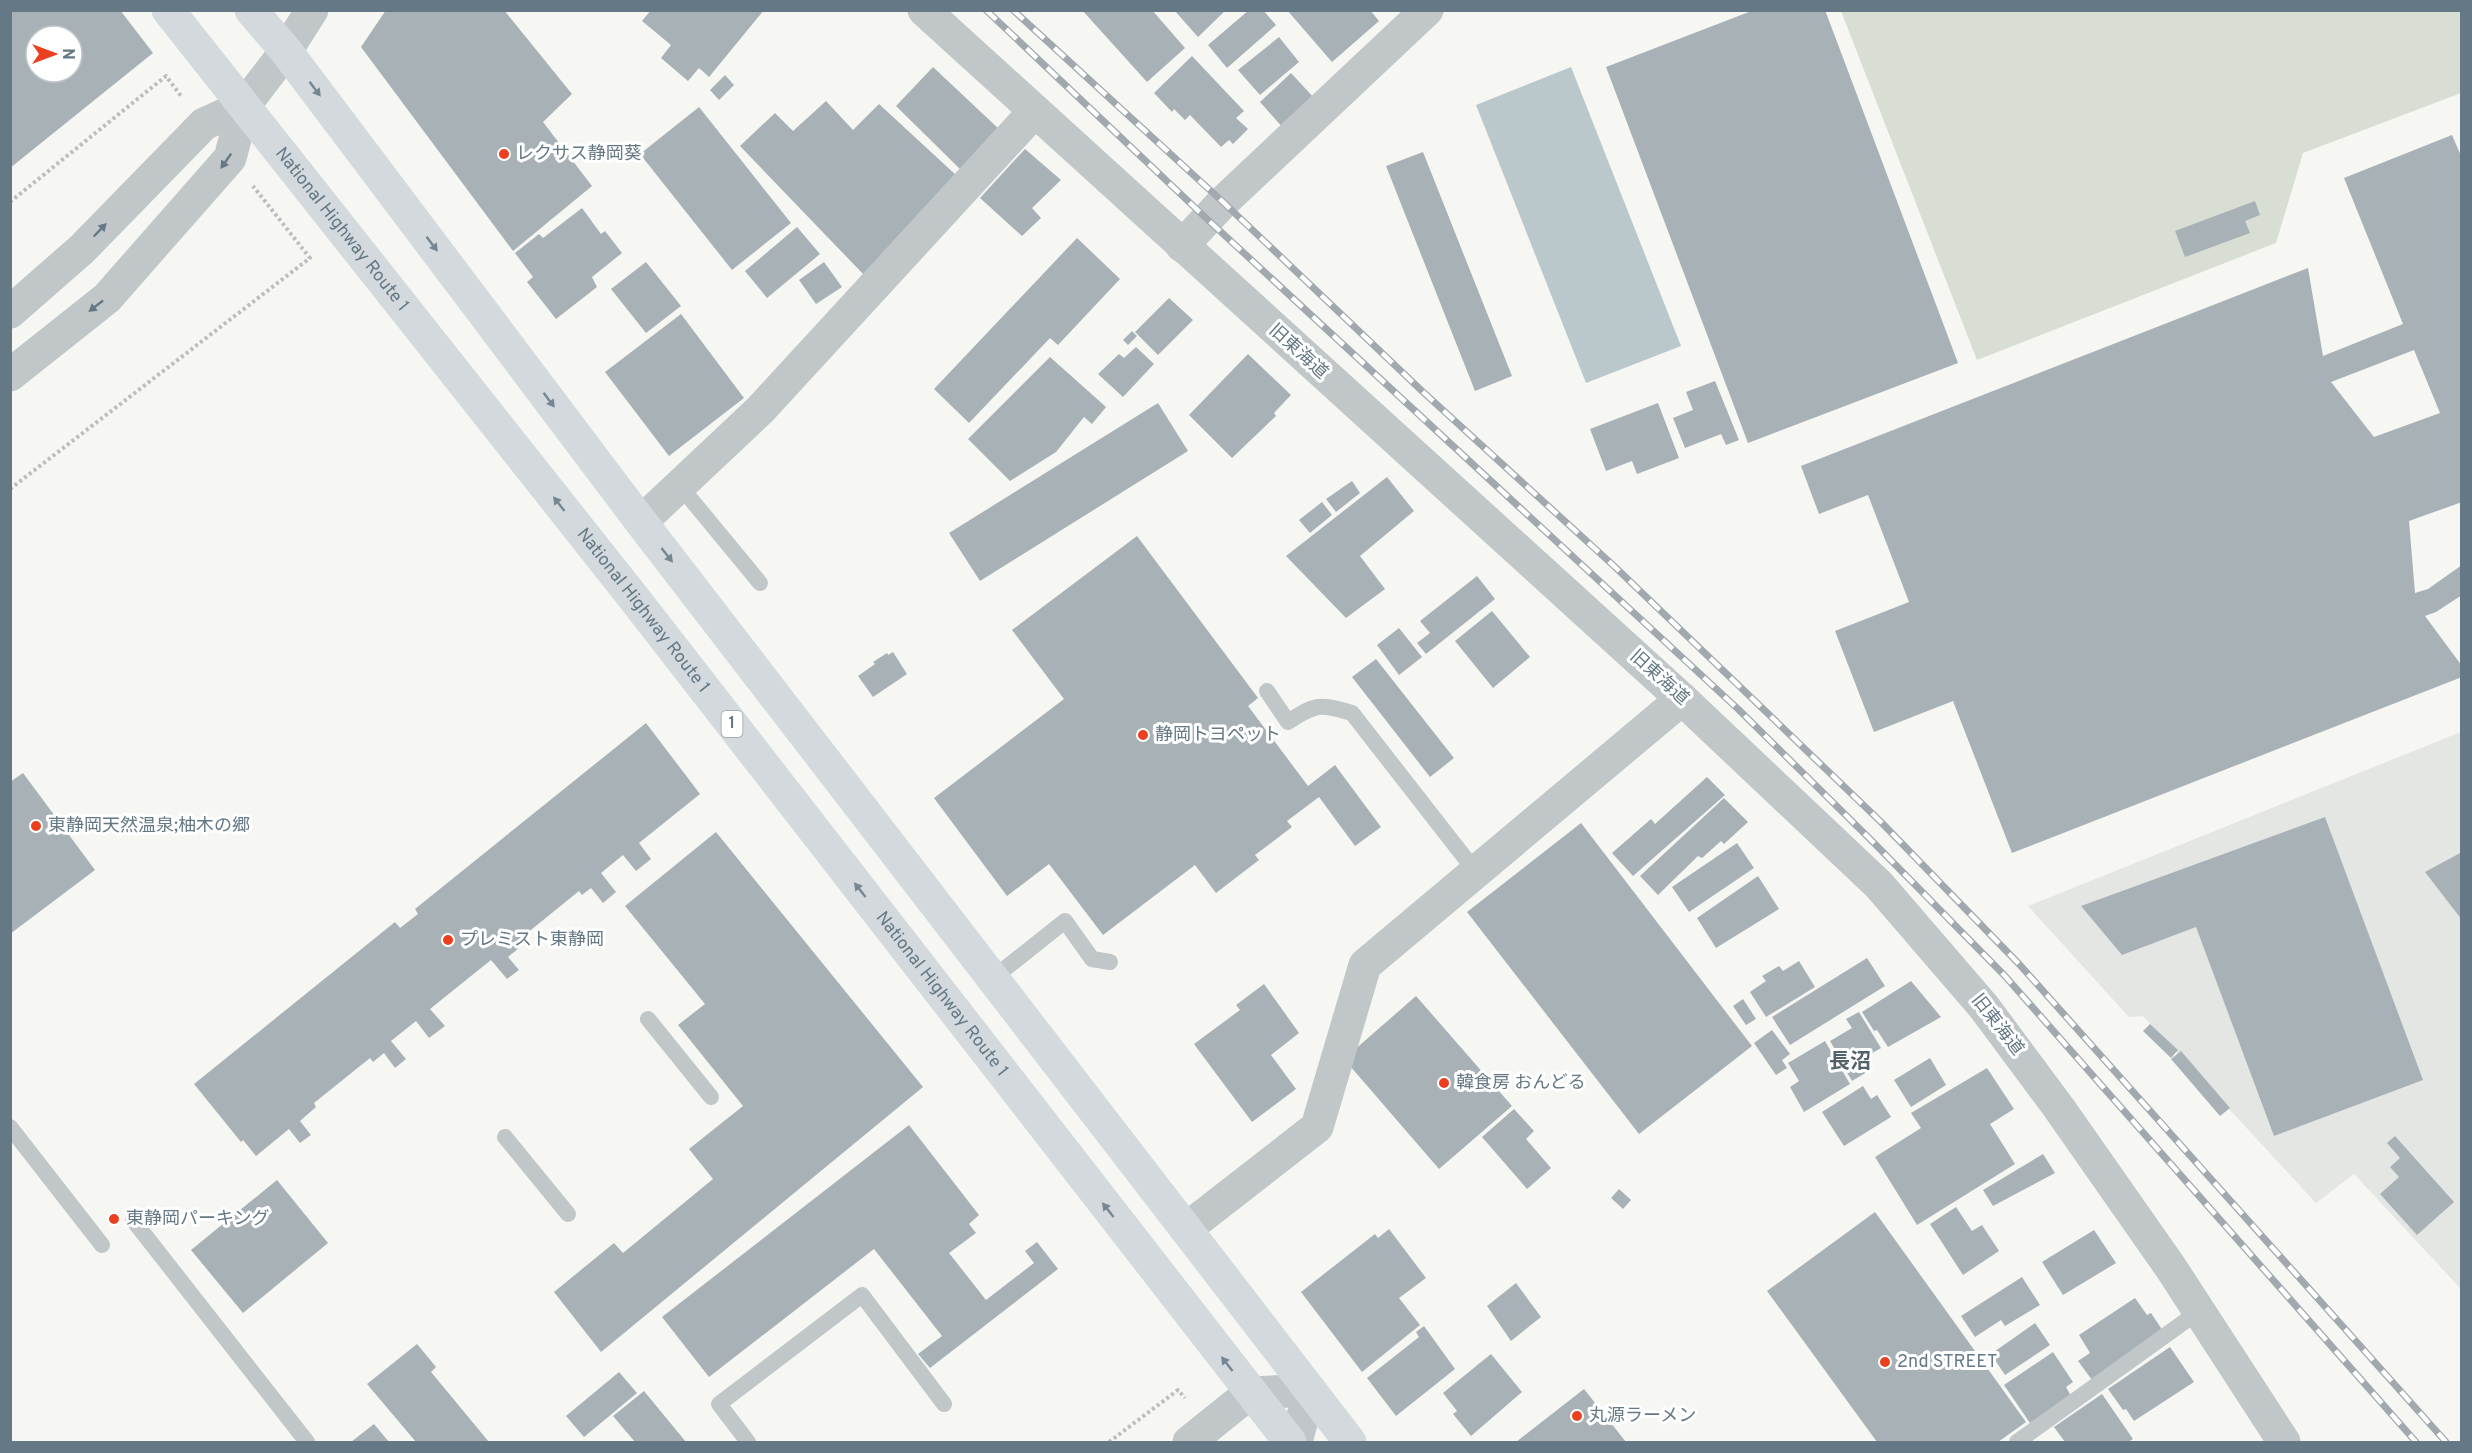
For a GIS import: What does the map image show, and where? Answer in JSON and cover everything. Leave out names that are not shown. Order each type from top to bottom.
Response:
[{"type":"highway","name":"National Highway Route 1","points":[[168,10],[633,597],[1290,1443]]},
{"type":"highway","points":[[251,10],[286,51],[641,522],[1350,1443]]},
{"type":"street","points":[[10,375],[107,298],[230,158],[244,106],[286,51],[312,10]]},
{"type":"street","name":"旧東海道","points":[[924,10],[1682,699],[1879,885],[1984,1007],[2059,1108],[2171,1268],[2284,1443]]},
{"type":"street","points":[[1182,246],[1223,202],[1416,14]]},
{"type":"street","points":[[10,312],[82,249],[204,124],[244,106]]},
{"type":"street","points":[[641,522],[760,410],[1035,111]]},
{"type":"street","points":[[1186,1230],[1317,1127],[1365,965],[1682,699]]},
{"type":"street","points":[[1189,1443],[1250,1393],[1310,1390],[1296,1443]]},
{"type":"lane","points":[[680,486],[760,583]]},
{"type":"lane","points":[[1267,691],[1288,722],[1307,709],[1324,705],[1352,713],[1476,872]]},
{"type":"lane","points":[[992,978],[1065,921],[1092,959],[1110,962]]},
{"type":"lane","points":[[648,1019],[711,1097]]},
{"type":"lane","points":[[10,1127],[102,1245]]},
{"type":"lane","points":[[505,1137],[568,1214]]},
{"type":"lane","points":[[133,1220],[307,1443]]},
{"type":"lane","points":[[748,1443],[718,1404],[862,1295],[944,1404]]},
{"type":"lane","points":[[2017,1443],[2198,1312]]},
{"type":"shaded area","points":[[1841,11],[2461,11],[2461,93],[2303,153],[2276,243],[1977,360]]},
{"type":"shaded area","points":[[1571,67],[1681,346],[1586,383],[1476,105]]},
{"type":"shaded area","points":[[2461,732],[2461,1289],[2354,1174],[2316,1203],[2143,1016],[2129,1017],[2028,906]]},
{"type":"building","points":[[10,10],[120,10],[153,53],[10,168]]},
{"type":"building","name":"レクサス静岡葵","points":[[386,10],[504,10],[572,94],[543,122],[592,186],[513,251],[361,47]]},
{"type":"building","points":[[651,10],[764,10],[709,77],[699,68],[688,81],[661,58],[671,45],[642,21]]},
{"type":"building","points":[[1082,10],[1152,10],[1185,48],[1147,82]]},
{"type":"building","points":[[1174,10],[1226,10],[1198,37]]},
{"type":"building","points":[[1249,10],[1263,10],[1276,25],[1227,68],[1208,45]]},
{"type":"building","points":[[1287,10],[1370,10],[1379,21],[1332,62]]},
{"type":"building","points":[[1754,10],[1825,10],[1958,363],[1748,443],[1606,67]]},
{"type":"building","points":[[1279,37],[1299,62],[1260,95],[1238,70]]},
{"type":"building","points":[[1192,56],[1244,111],[1236,118],[1248,129],[1233,144],[1229,140],[1221,147],[1190,115],[1185,120],[1174,109],[1172,112],[1154,93]]},
{"type":"building","points":[[933,67],[1000,130],[962,171],[896,106]]},
{"type":"building","points":[[1291,73],[1315,99],[1284,129],[1260,102]]},
{"type":"building","points":[[725,75],[734,85],[719,100],[710,90]]},
{"type":"building","points":[[826,101],[853,130],[879,104],[957,176],[864,275],[740,146],[775,113],[793,131]]},
{"type":"building","points":[[699,107],[791,223],[732,270],[640,154]]},
{"type":"building","points":[[2452,135],[2462,158],[2462,502],[2409,521],[2415,593],[2428,589],[2462,565],[2462,595],[2436,612],[2425,616],[2462,666],[2462,677],[2012,853],[1953,701],[1874,732],[1835,631],[1909,602],[1868,495],[1819,514],[1801,466],[2308,268],[2323,356],[2403,324],[2344,178]],"holes":[[[2414,350],[2440,413],[2374,437],[2331,382]]]},
{"type":"building","points":[[1025,149],[1061,180],[1032,208],[1041,218],[1022,236],[980,198]]},
{"type":"building","points":[[1423,152],[1512,376],[1475,391],[1386,166]]},
{"type":"building","points":[[2255,201],[2260,215],[2245,221],[2250,233],[2185,257],[2175,231]]},
{"type":"building","points":[[582,208],[601,234],[605,231],[622,253],[592,277],[597,287],[556,319],[527,282],[533,277],[515,253],[539,234],[543,238]]},
{"type":"building","points":[[797,227],[820,254],[767,298],[745,271]]},
{"type":"building","points":[[1077,238],[1120,279],[1058,345],[1050,338],[969,423],[934,389]]},
{"type":"building","points":[[646,262],[681,306],[646,333],[611,289]]},
{"type":"building","points":[[824,262],[842,287],[816,304],[799,280]]},
{"type":"building","points":[[1169,298],[1193,320],[1158,355],[1135,332]]},
{"type":"building","points":[[681,314],[744,398],[669,456],[605,372]]},
{"type":"building","points":[[1132,331],[1137,336],[1128,345],[1123,340]]},
{"type":"building","points":[[1136,347],[1154,364],[1123,397],[1098,374],[1119,354],[1124,358]]},
{"type":"building","points":[[1248,354],[1291,395],[1274,413],[1276,416],[1232,458],[1189,415]]},
{"type":"building","points":[[1050,357],[1106,407],[1092,424],[1084,417],[1056,452],[1010,481],[968,439]]},
{"type":"building","points":[[1715,381],[1739,440],[1726,445],[1721,434],[1685,448],[1673,418],[1693,410],[1686,392]]},
{"type":"building","points":[[1158,403],[1188,451],[980,581],[949,533]]},
{"type":"building","points":[[1658,403],[1679,458],[1637,474],[1632,461],[1606,471],[1590,429]]},
{"type":"building","points":[[1387,477],[1414,511],[1360,556],[1385,589],[1346,618],[1286,556]]},
{"type":"building","points":[[1352,481],[1360,493],[1336,512],[1326,499]]},
{"type":"building","points":[[1322,502],[1332,515],[1310,533],[1299,520]]},
{"type":"building","name":"静岡トヨペット","points":[[1137,536],[1258,698],[1248,706],[1308,786],[1335,765],[1381,827],[1355,846],[1319,797],[1287,821],[1292,827],[1255,855],[1259,860],[1216,893],[1195,865],[1103,935],[1049,864],[1007,896],[934,798],[1064,699],[1012,630]]},
{"type":"building","points":[[1477,576],[1495,599],[1426,654],[1417,643],[1430,633],[1420,621]]},
{"type":"building","points":[[1492,611],[1530,657],[1493,688],[1455,641]]},
{"type":"building","points":[[1399,628],[1422,657],[1399,675],[1377,645]]},
{"type":"building","points":[[893,652],[907,674],[873,697],[858,676],[875,664],[873,662]]},
{"type":"building","points":[[1376,659],[1454,758],[1430,777],[1352,677]]},
{"type":"building","name":"プレミスト東静岡","points":[[646,723],[700,794],[639,843],[651,859],[636,871],[623,855],[601,873],[616,892],[603,903],[591,888],[582,895],[579,891],[521,938],[525,943],[508,957],[519,970],[507,979],[491,960],[430,1009],[445,1026],[429,1038],[416,1021],[391,1041],[406,1059],[395,1068],[384,1053],[373,1062],[370,1058],[314,1103],[316,1107],[300,1121],[311,1135],[300,1143],[289,1129],[256,1156],[243,1140],[241,1142],[194,1084],[395,922],[400,928],[418,914],[415,909]]},
{"type":"building","name":"東静岡天然温泉;柚木の郷","points":[[23,773],[95,870],[10,934],[10,782]]},
{"type":"building","points":[[1707,777],[1725,795],[1633,876],[1612,853],[1651,819],[1655,824]]},
{"type":"building","points":[[1724,798],[1748,822],[1724,844],[1721,841],[1702,858],[1698,856],[1658,895],[1640,876]]},
{"type":"building","points":[[2325,817],[2423,1080],[2274,1136],[2196,927],[2122,955],[2081,906]]},
{"type":"building","points":[[1581,823],[1752,1046],[1639,1134],[1467,912]]},
{"type":"building","points":[[716,832],[923,1087],[601,1352],[554,1292],[614,1243],[623,1253],[713,1179],[689,1149],[743,1106],[678,1025],[705,1004],[625,906]]},
{"type":"building","points":[[1737,843],[1754,868],[1689,912],[1672,887]]},
{"type":"building","points":[[2462,852],[2462,920],[2425,872]]},
{"type":"building","points":[[1758,876],[1779,909],[1716,948],[1697,918]]},
{"type":"building","points":[[1867,958],[1885,986],[1790,1045],[1772,1017]]},
{"type":"building","points":[[1799,961],[1815,987],[1766,1017],[1750,992],[1766,981],[1762,976],[1779,966],[1783,971]]},
{"type":"building","points":[[1911,981],[1941,1017],[1888,1047],[1862,1012]]},
{"type":"building","points":[[1264,984],[1299,1033],[1271,1055],[1296,1089],[1252,1122],[1194,1044],[1240,1010],[1236,1005]]},
{"type":"building","points":[[1416,996],[1512,1106],[1439,1169],[1344,1059]]},
{"type":"building","points":[[1743,999],[1756,1019],[1746,1025],[1733,1006]]},
{"type":"building","points":[[1859,1012],[1881,1048],[1846,1068],[1830,1041],[1852,1028],[1846,1019]]},
{"type":"building","points":[[2150,1024],[2178,1050],[2171,1058],[2143,1031]]},
{"type":"building","points":[[1772,1030],[1790,1054],[1782,1060],[1787,1068],[1776,1075],[1754,1043]]},
{"type":"building","points":[[1825,1041],[1850,1084],[1804,1112],[1790,1087],[1799,1081],[1788,1063]]},
{"type":"building","points":[[2181,1051],[2230,1108],[2220,1116],[2171,1059]]},
{"type":"building","points":[[1930,1058],[1946,1085],[1911,1107],[1894,1080]]},
{"type":"building","points":[[1860,1061],[1867,1072],[1852,1081],[1846,1071]]},
{"type":"building","points":[[1987,1068],[2014,1109],[1990,1124],[2015,1164],[1917,1225],[1875,1157],[1921,1128],[1911,1113]]},
{"type":"building","points":[[1863,1086],[1871,1099],[1877,1095],[1891,1117],[1844,1146],[1822,1112]]},
{"type":"building","points":[[1514,1109],[1534,1131],[1526,1139],[1551,1168],[1527,1189],[1482,1137]]},
{"type":"building","points":[[909,1125],[979,1215],[969,1224],[976,1233],[949,1253],[986,1300],[1034,1263],[1025,1251],[1037,1242],[1058,1269],[930,1368],[918,1354],[942,1336],[874,1249],[709,1377],[662,1317]]},
{"type":"building","points":[[2395,1136],[2454,1202],[2417,1235],[2380,1194],[2399,1177],[2390,1167],[2400,1158],[2387,1143]]},
{"type":"building","points":[[2043,1154],[2055,1173],[1993,1206],[1983,1190]]},
{"type":"building","points":[[277,1180],[328,1243],[243,1313],[191,1250]]},
{"type":"building","points":[[1619,1189],[1631,1200],[1623,1209],[1611,1198]]},
{"type":"building","points":[[1956,1207],[1972,1231],[1982,1225],[1999,1251],[1963,1275],[1930,1224]]},
{"type":"building","points":[[1875,1212],[2026,1422],[1998,1442],[1877,1442],[1767,1291]]},
{"type":"building","points":[[1389,1229],[1426,1278],[1399,1298],[1420,1325],[1362,1372],[1301,1292],[1375,1234],[1378,1238]]},
{"type":"building","points":[[2094,1230],[2116,1263],[2063,1295],[2042,1262]]},
{"type":"building","points":[[2022,1277],[2040,1305],[2005,1326],[2001,1320],[1975,1337],[1961,1316]]},
{"type":"building","points":[[1516,1283],[1541,1317],[1511,1341],[1487,1306]]},
{"type":"building","points":[[2135,1298],[2147,1315],[2151,1313],[2163,1331],[2092,1380],[2078,1361],[2090,1353],[2079,1335]]},
{"type":"building","points":[[2035,1323],[2050,1345],[2005,1375],[1991,1354]]},
{"type":"building","points":[[1424,1326],[1455,1369],[1396,1416],[1367,1378],[1419,1337],[1416,1332]]},
{"type":"building","points":[[417,1344],[436,1367],[431,1372],[489,1442],[416,1442],[367,1384]]},
{"type":"building","points":[[2170,1347],[2194,1382],[2134,1421],[2108,1389]]},
{"type":"building","points":[[2053,1352],[2073,1382],[2066,1387],[2071,1396],[2030,1423],[2004,1385]]},
{"type":"building","points":[[1491,1354],[1522,1392],[1471,1436],[1453,1414],[1457,1411],[1443,1393]]},
{"type":"building","points":[[619,1372],[637,1393],[584,1437],[566,1416]]},
{"type":"building","name":"丸源ラーメン","points":[[1584,1389],[1626,1442],[1516,1442]]},
{"type":"building","points":[[644,1391],[686,1442],[635,1442],[613,1416]]},
{"type":"building","points":[[2102,1394],[2133,1439],[2128,1442],[2065,1442],[2054,1427]]},
{"type":"building","points":[[374,1424],[389,1442],[351,1442]]},
{"type":"railway","points":[[986,10],[1207,219],[1738,709],[1870,839],[2005,976],[2416,1442]]},
{"type":"railway","points":[[1013,10],[1223,202],[1422,391],[1614,566],[1881,822],[2019,964],[2446,1442]]},
{"type":"place","name":"レクサス静岡葵","points":[[504,154]]},
{"type":"place","name":"静岡トヨペット","points":[[1143,735]]},
{"type":"place","name":"東静岡天然温泉;柚木の郷","points":[[36,826]]},
{"type":"place","name":"プレミスト東静岡","points":[[448,940]]},
{"type":"place","name":"韓食房 おんどる","points":[[1444,1083]]},
{"type":"place","name":"東静岡パーキング","points":[[114,1219]]},
{"type":"place","name":"2nd STREET","points":[[1885,1362]]},
{"type":"place","name":"丸源ラーメン","points":[[1577,1416]]},
{"type":"district","name":"長沼","points":[[1850,1062]]}]
